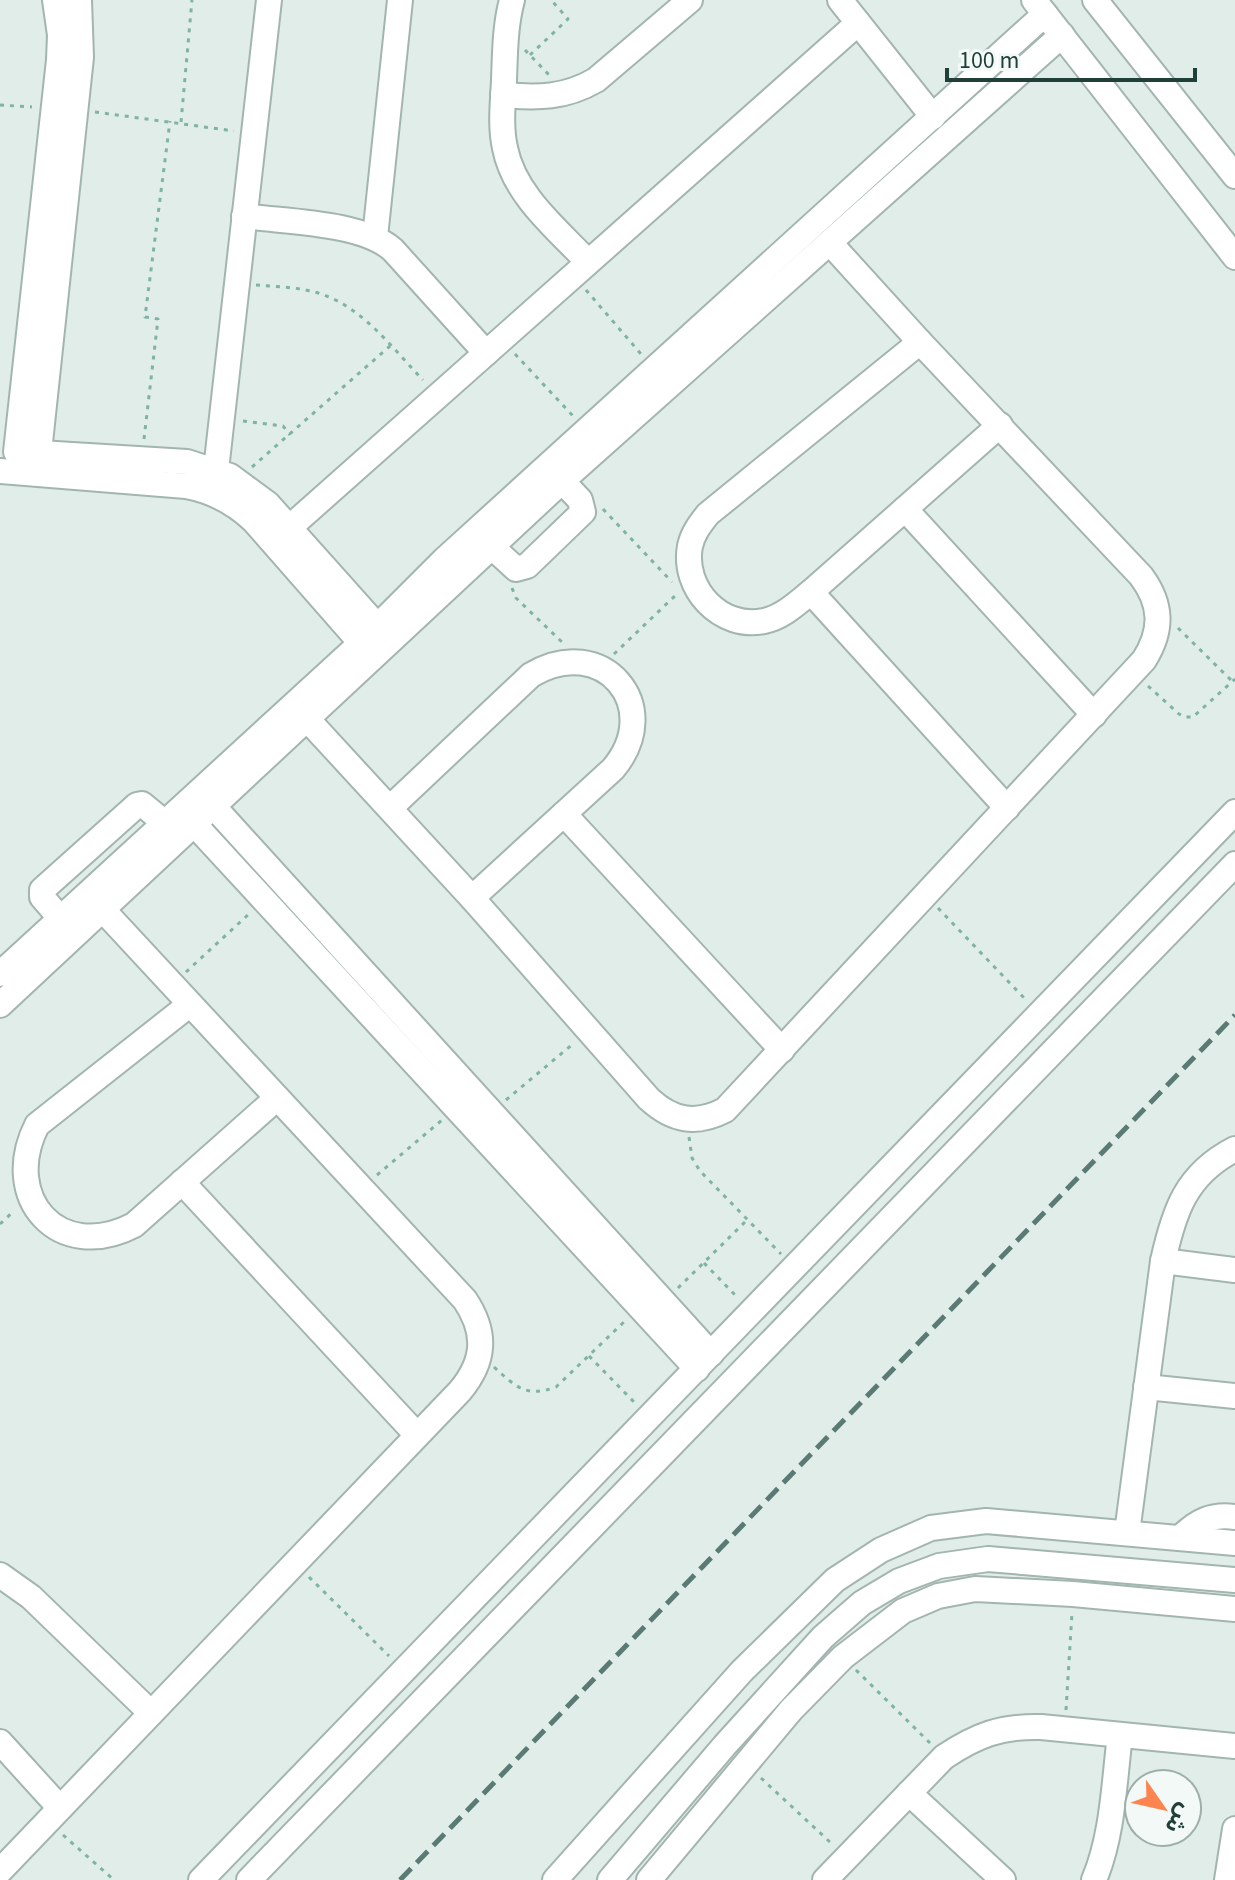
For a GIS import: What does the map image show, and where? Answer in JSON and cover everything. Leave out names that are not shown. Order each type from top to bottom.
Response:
[{"type":"street","points":[[55,0],[65,103]]},
{"type":"street","points":[[79,0],[82,30],[65,103],[35,385],[18,451],[152,467],[230,501],[325,584],[370,635]]},
{"type":"street","points":[[226,475],[221,419],[269,0]]},
{"type":"street","points":[[375,237],[400,0]]},
{"type":"street","points":[[512,0],[506,31],[503,95],[505,150],[522,189],[581,269]]},
{"type":"street","points":[[503,95],[536,98],[567,94],[596,80],[690,0]]},
{"type":"street","points":[[840,0],[933,117]]},
{"type":"street","points":[[1095,0],[1227,153],[1235,176]]},
{"type":"street","points":[[0,974],[60,918],[195,825],[308,720],[586,430],[933,117],[1040,7],[1235,257]]},
{"type":"street","points":[[289,528],[858,23]]},
{"type":"street","points":[[0,1005],[103,910],[165,823],[370,635],[453,568],[492,547],[1062,35]]},
{"type":"street","points":[[968,84],[985,104]]},
{"type":"street","points":[[244,216],[356,231],[375,237],[393,250],[494,346]]},
{"type":"street","points":[[308,720],[662,1111],[677,1118],[694,1120],[725,1110],[1134,672],[1154,645],[1159,627],[1158,608],[1152,591],[1141,576],[830,243]]},
{"type":"street","points":[[920,342],[708,514],[697,528],[689,554],[692,580],[700,596],[728,618],[746,622],[763,621],[780,615],[811,592],[1000,425]]},
{"type":"street","points":[[0,471],[152,467],[187,462],[226,475],[256,493],[289,528],[325,584]]},
{"type":"street","points":[[492,547],[516,569],[527,566],[579,517],[584,506],[562,481]]},
{"type":"street","points":[[905,509],[1094,715]]},
{"type":"street","points":[[811,592],[1007,808]]},
{"type":"street","points":[[390,808],[531,675],[564,661],[591,664],[615,678],[625,691],[633,724],[631,741],[624,756],[472,898]]},
{"type":"street","points":[[60,918],[42,897],[42,890],[137,805],[145,806],[165,823]]},
{"type":"street","points":[[214,807],[250,866],[265,899],[457,1108],[704,1361]]},
{"type":"street","points":[[201,1880],[1235,812]]},
{"type":"street","points":[[564,814],[782,1050]]},
{"type":"street","points":[[195,825],[250,866],[491,1113],[656,1309]]},
{"type":"street","points":[[225,1856],[248,1880],[1235,864]]},
{"type":"street","points":[[0,1871],[469,1379],[480,1354],[478,1326],[465,1300],[103,910]]},
{"type":"street","points":[[189,1005],[37,1125],[23,1161],[23,1180],[29,1198],[40,1215],[56,1228],[75,1236],[95,1238],[115,1235],[134,1225],[277,1098]]},
{"type":"street","points":[[1045,1011],[1075,1031]]},
{"type":"street","points":[[1127,1533],[1163,1261],[1170,1230],[1188,1189],[1213,1160],[1235,1149]]},
{"type":"street","points":[[182,1182],[417,1435]]},
{"type":"street","points":[[1163,1261],[1235,1270]]},
{"type":"street","points":[[1146,1387],[1235,1396]]},
{"type":"street","points":[[1180,1538],[1193,1524],[1211,1517],[1235,1517]]},
{"type":"street","points":[[555,1880],[752,1660],[835,1580],[881,1550],[931,1528],[986,1521],[1223,1542],[1208,1577]]},
{"type":"street","points":[[610,1880],[725,1745],[823,1637],[862,1603],[899,1581],[939,1566],[988,1559],[1235,1580]]},
{"type":"street","points":[[1073,1594],[1075,1566]]},
{"type":"street","points":[[0,1575],[31,1597],[151,1713]]},
{"type":"street","points":[[649,1880],[791,1710],[843,1657],[903,1611],[938,1596],[975,1589],[1073,1594],[1235,1609]]},
{"type":"street","points":[[442,1633],[467,1656]]},
{"type":"street","points":[[823,1637],[843,1657]]},
{"type":"street","points":[[825,1880],[944,1757],[977,1738],[1014,1726],[1235,1746]]},
{"type":"street","points":[[1094,1880],[1109,1826],[1120,1735]]},
{"type":"street","points":[[0,1742],[54,1815]]},
{"type":"street","points":[[725,1745],[745,1764]]},
{"type":"street","points":[[909,1793],[1003,1880]]},
{"type":"street","points":[[1227,1880],[1235,1829]]},
{"type":"path","points":[[181,122],[192,0]]},
{"type":"path","points":[[530,55],[568,19],[551,0]]},
{"type":"path","points":[[506,31],[567,94]]},
{"type":"path","points":[[0,105],[65,103],[253,134]]},
{"type":"path","points":[[152,467],[158,319],[145,317],[170,121]]},
{"type":"path","points":[[581,269],[654,369]]},
{"type":"path","points":[[237,283],[306,290],[324,295],[358,314],[438,395]]},
{"type":"path","points":[[226,475],[290,435],[390,346]]},
{"type":"path","points":[[494,346],[586,430]]},
{"type":"path","points":[[221,419],[283,426],[290,435]]},
{"type":"path","points":[[516,569],[511,583],[516,598],[591,664],[680,591],[611,514],[598,507],[584,506]]},
{"type":"path","points":[[1134,672],[1185,717],[1199,713],[1234,680],[1158,608]]},
{"type":"path","points":[[926,896],[1045,1011]]},
{"type":"path","points":[[172,986],[265,899]]},
{"type":"path","points":[[491,1113],[587,1031]]},
{"type":"path","points":[[361,1189],[457,1108]]},
{"type":"path","points":[[694,1120],[689,1130],[692,1158],[700,1171],[795,1268]]},
{"type":"path","points":[[480,1354],[526,1392],[542,1393],[556,1387],[589,1356],[656,1309],[748,1220]]},
{"type":"path","points":[[704,1263],[752,1312]]},
{"type":"path","points":[[589,1356],[650,1418]]},
{"type":"path","points":[[295,1563],[405,1672]]},
{"type":"path","points":[[1065,1729],[1073,1594]]},
{"type":"path","points":[[843,1657],[944,1757]]},
{"type":"path","points":[[745,1764],[847,1857]]},
{"type":"path","points":[[54,1815],[114,1880]]},
{"type":"railway","points":[[400,1880],[1235,1015]]}]
